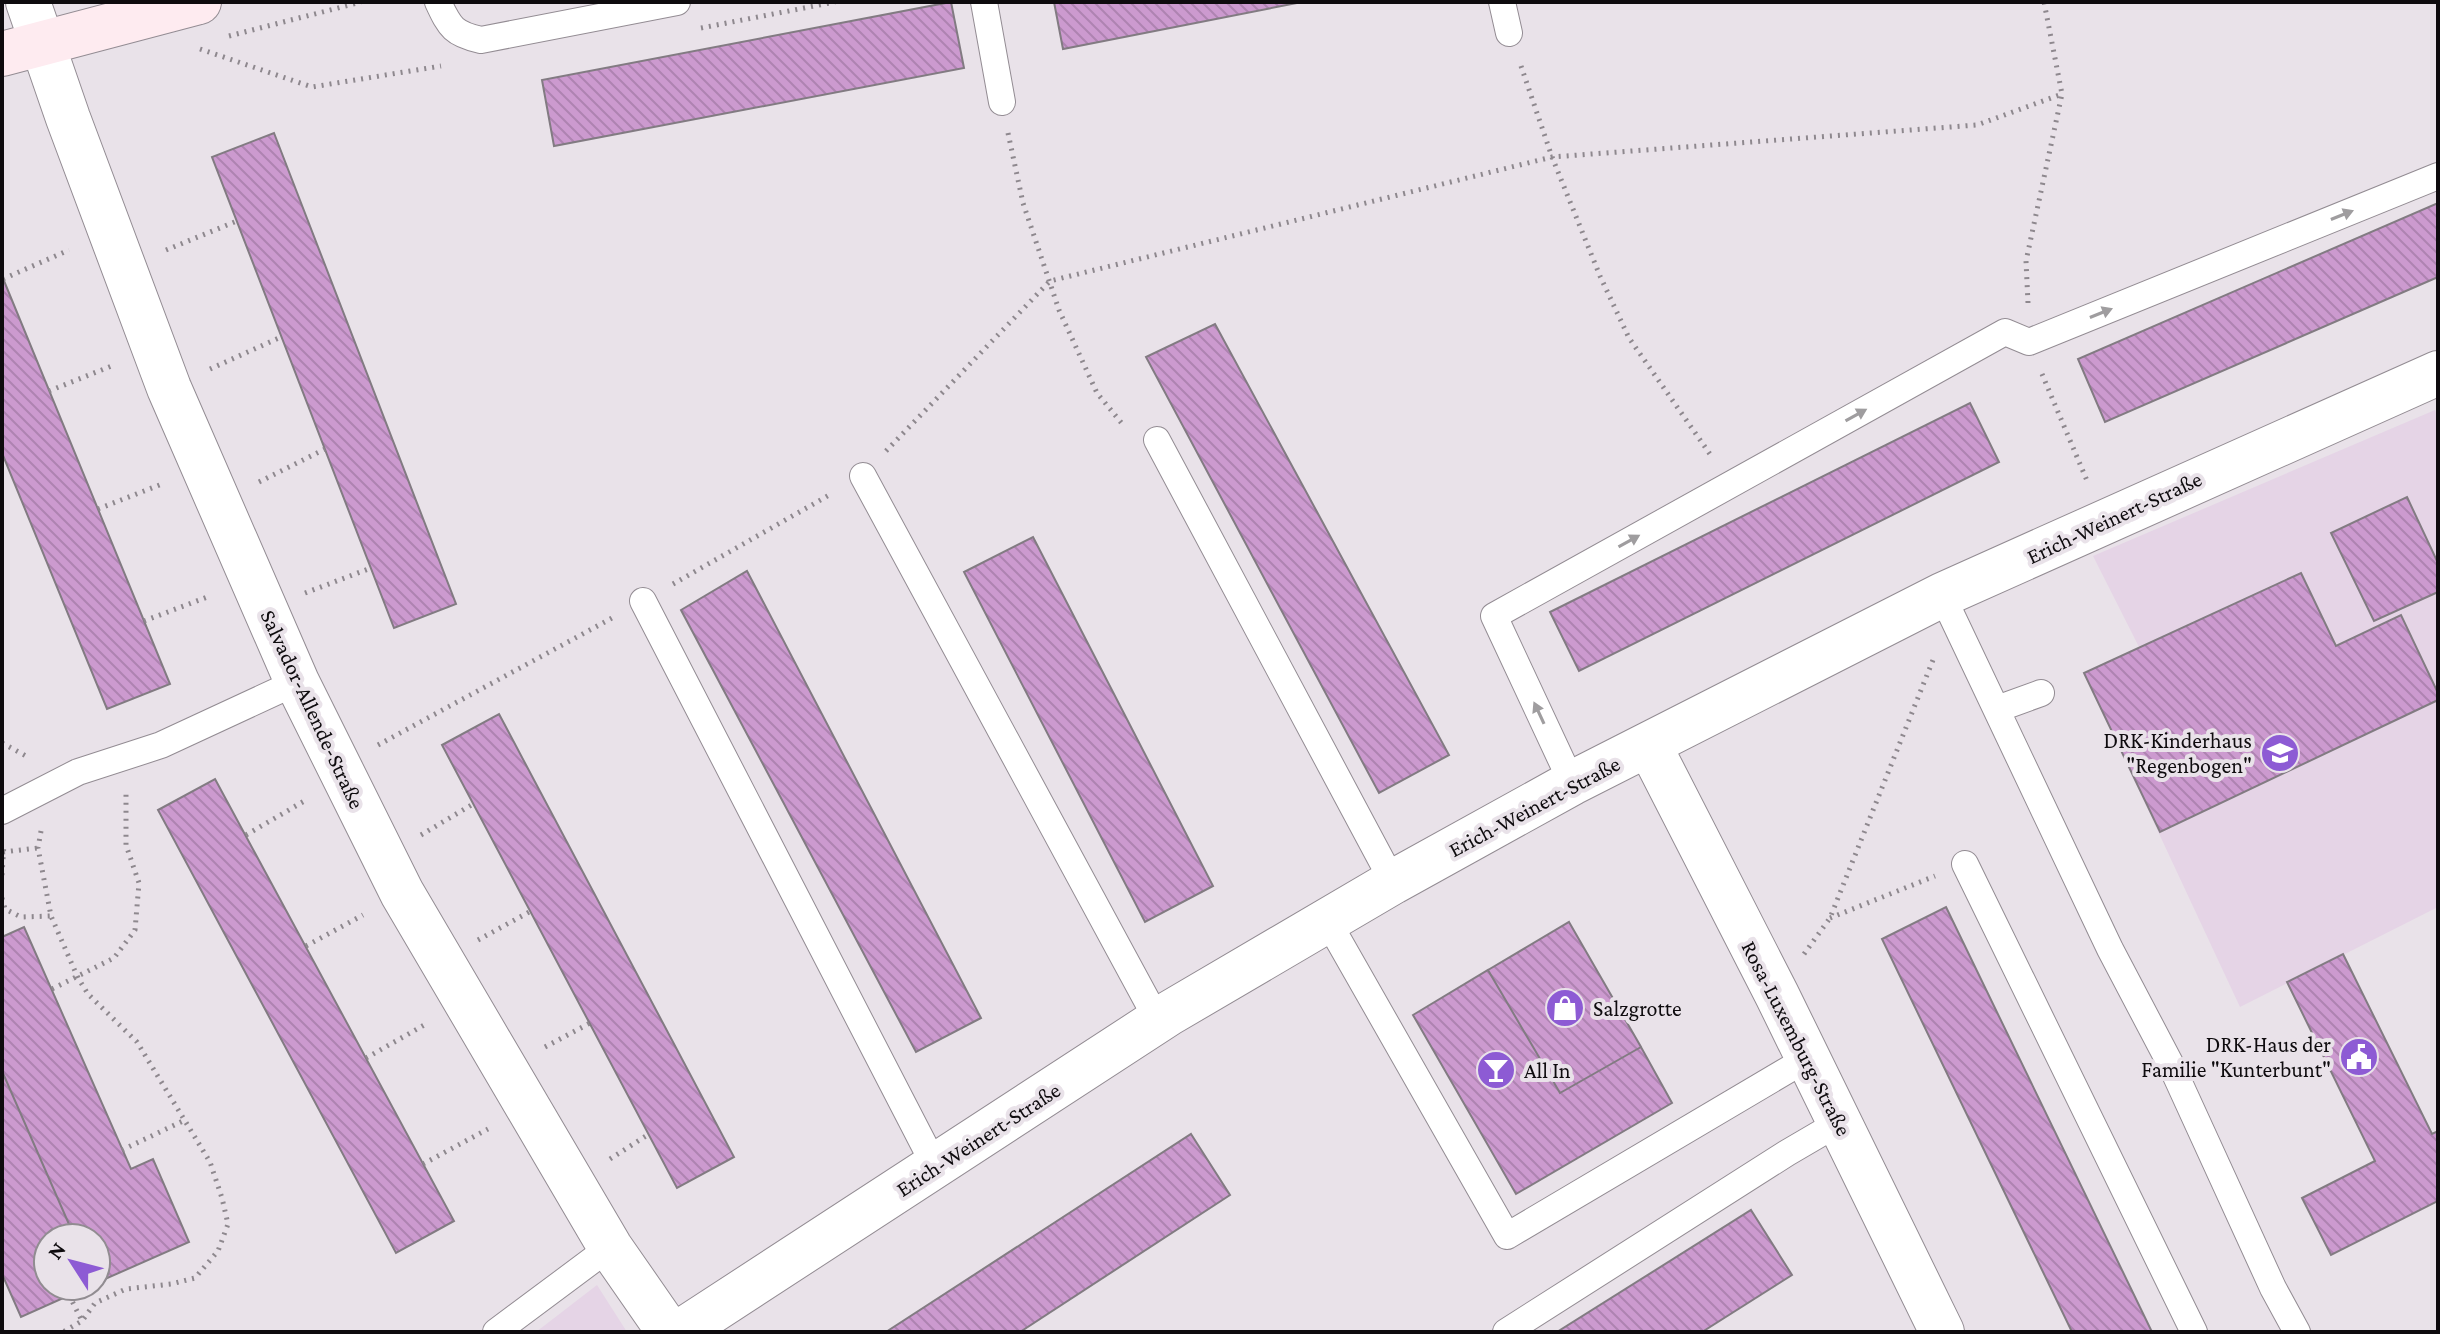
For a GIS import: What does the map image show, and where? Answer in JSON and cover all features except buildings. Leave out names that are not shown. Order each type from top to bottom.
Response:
[{"type":"main road","points":[[22,48],[203,22]]},
{"type":"street","name":"Salvador-Allende-Straße","points":[[28,2],[22,48],[117,250],[169,388],[297,682],[402,893],[610,1247],[669,1332]]},
{"type":"street","name":"Erich-Weinert-Straße","points":[[680,1332],[1158,1021],[1393,882],[1572,783],[1948,606],[2104,521],[2438,373]]},
{"type":"street","name":"Rosa-Luxemburg-Straße","points":[[1649,745],[1777,995],[1942,1332]]},
{"type":"lane","points":[[438,2],[458,35],[481,40],[677,2]]},
{"type":"lane","points":[[984,2],[1002,102]]},
{"type":"lane","points":[[1502,2],[1509,33]]},
{"type":"lane","points":[[1572,783],[1494,616],[2005,332],[2029,342],[2438,176]]},
{"type":"lane","points":[[1157,440],[1393,882]]},
{"type":"lane","points":[[863,476],[1158,1021]]},
{"type":"lane","points":[[643,601],[936,1168]]},
{"type":"lane","points":[[1948,606],[2110,949],[2171,1065],[2273,1288],[2297,1332]]},
{"type":"lane","points":[[2,811],[78,772],[218,720],[297,682]]},
{"type":"lane","points":[[1997,709],[2041,693]]},
{"type":"lane","points":[[1965,864],[2194,1332]]},
{"type":"lane","points":[[1327,920],[1507,1236],[1808,1058]]},
{"type":"lane","points":[[1506,1332],[1840,1122]]},
{"type":"lane","points":[[496,1332],[610,1247]]},
{"type":"path","points":[[222,38],[361,2]]},
{"type":"path","points":[[2044,2],[2062,94],[2026,261],[2029,342],[2104,521]]},
{"type":"path","points":[[191,46],[203,22]]},
{"type":"path","points":[[1509,33],[1552,157],[1600,276],[1629,338],[1732,484]]},
{"type":"path","points":[[246,835],[341,771],[863,476],[1050,281],[1552,157],[1977,125],[2062,94]]},
{"type":"path","points":[[1002,102],[1023,203],[1059,310],[1097,393],[1129,432],[1157,440]]},
{"type":"path","points":[[3,279],[237,221]]},
{"type":"path","points":[[169,388],[281,337]]},
{"type":"path","points":[[49,391],[156,347]]},
{"type":"path","points":[[98,509],[212,485],[325,449]]},
{"type":"path","points":[[296,596],[371,568]]},
{"type":"path","points":[[144,621],[252,579]]},
{"type":"path","points":[[1777,995],[1830,918],[1948,606]]},
{"type":"path","points":[[52,989],[114,958],[135,930],[139,883],[126,845],[129,755]]},
{"type":"path","points":[[63,1332],[82,1321],[95,1303],[126,1289],[195,1278],[218,1251],[228,1224],[210,1162],[137,1042],[88,994],[51,916],[38,848],[42,819],[78,772]]},
{"type":"path","points":[[413,839],[473,804]]},
{"type":"path","points":[[2,835],[2,875]]},
{"type":"path","points":[[3,852],[38,848]]},
{"type":"path","points":[[1830,918],[1965,864]]},
{"type":"path","points":[[306,946],[402,893]]},
{"type":"path","points":[[2,898],[5,909],[21,917],[51,916]]},
{"type":"path","points":[[470,944],[531,911]]},
{"type":"path","points":[[366,1058],[465,1001]]},
{"type":"path","points":[[423,1164],[528,1107]]},
{"type":"path","points":[[122,1150],[185,1120]]},
{"type":"path","points":[[72,1302],[82,1321]]},
{"type":"shaded area","name":"DRK-Kinderhaus \"Regenbogen\"","points":[[2435,410],[2438,418],[2438,907],[2240,1007],[2084,673],[2139,647],[2093,556]]},
{"type":"shaded area","points":[[597,1285],[627,1332],[536,1332]]},
{"type":"place","name":"DRK-Kinderhaus \"Regenbogen\"","points":[[2280,753]]},
{"type":"place","name":"Salzgrotte","points":[[1565,1008]]},
{"type":"place","name":"DRK-Haus der Familie \"Kunterbunt\"","points":[[2359,1057]]},
{"type":"place","name":"All In","points":[[1496,1070]]}]
